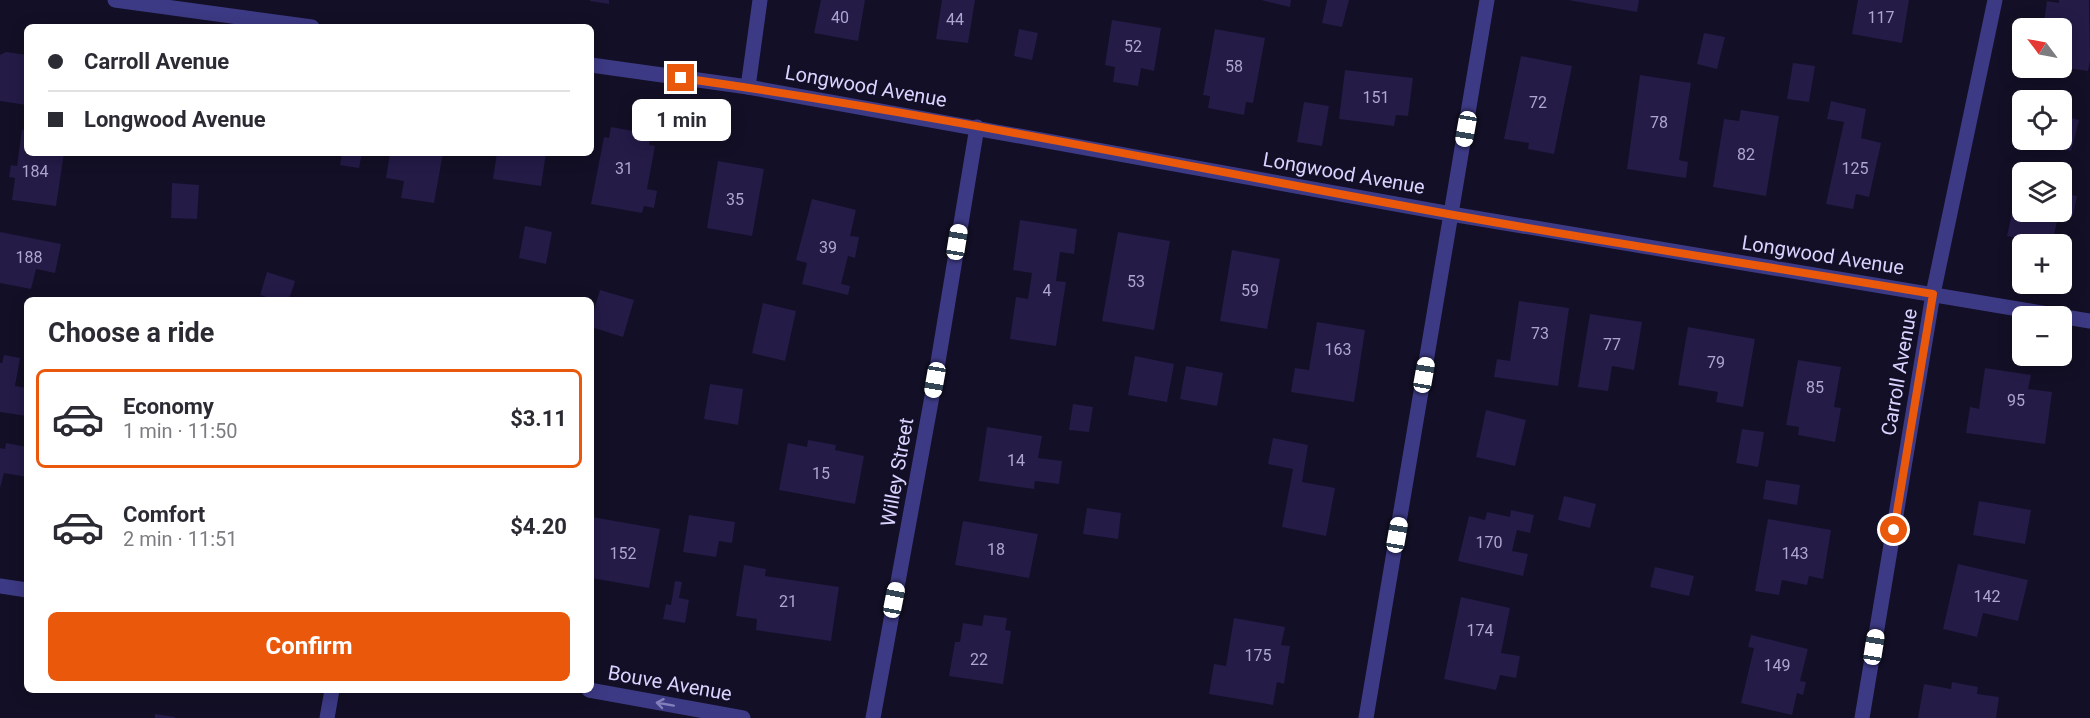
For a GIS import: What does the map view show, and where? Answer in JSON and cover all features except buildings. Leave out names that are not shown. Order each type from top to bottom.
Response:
[{"type":"street","points":[[115,0],[290,24]]},
{"type":"street","points":[[748,87],[760,0]]},
{"type":"street","points":[[1366,718],[1487,0]]},
{"type":"street","name":"Carroll Avenue","points":[[1862,718],[1933,294],[1995,0]]},
{"type":"street","name":"Longwood Avenue","points":[[594,65],[748,87],[1451,214],[2090,321]]},
{"type":"street","name":"Willey Street","points":[[873,718],[935,380],[977,127]]},
{"type":"street","points":[[0,586],[24,590]]},
{"type":"street","name":"Bouve Avenue","points":[[594,691],[743,718]]},
{"type":"street","points":[[327,718],[331,693]]},
{"type":"route","points":[[681,78],[748,87],[977,127],[1451,214],[1933,294],[1894,530]]}]
